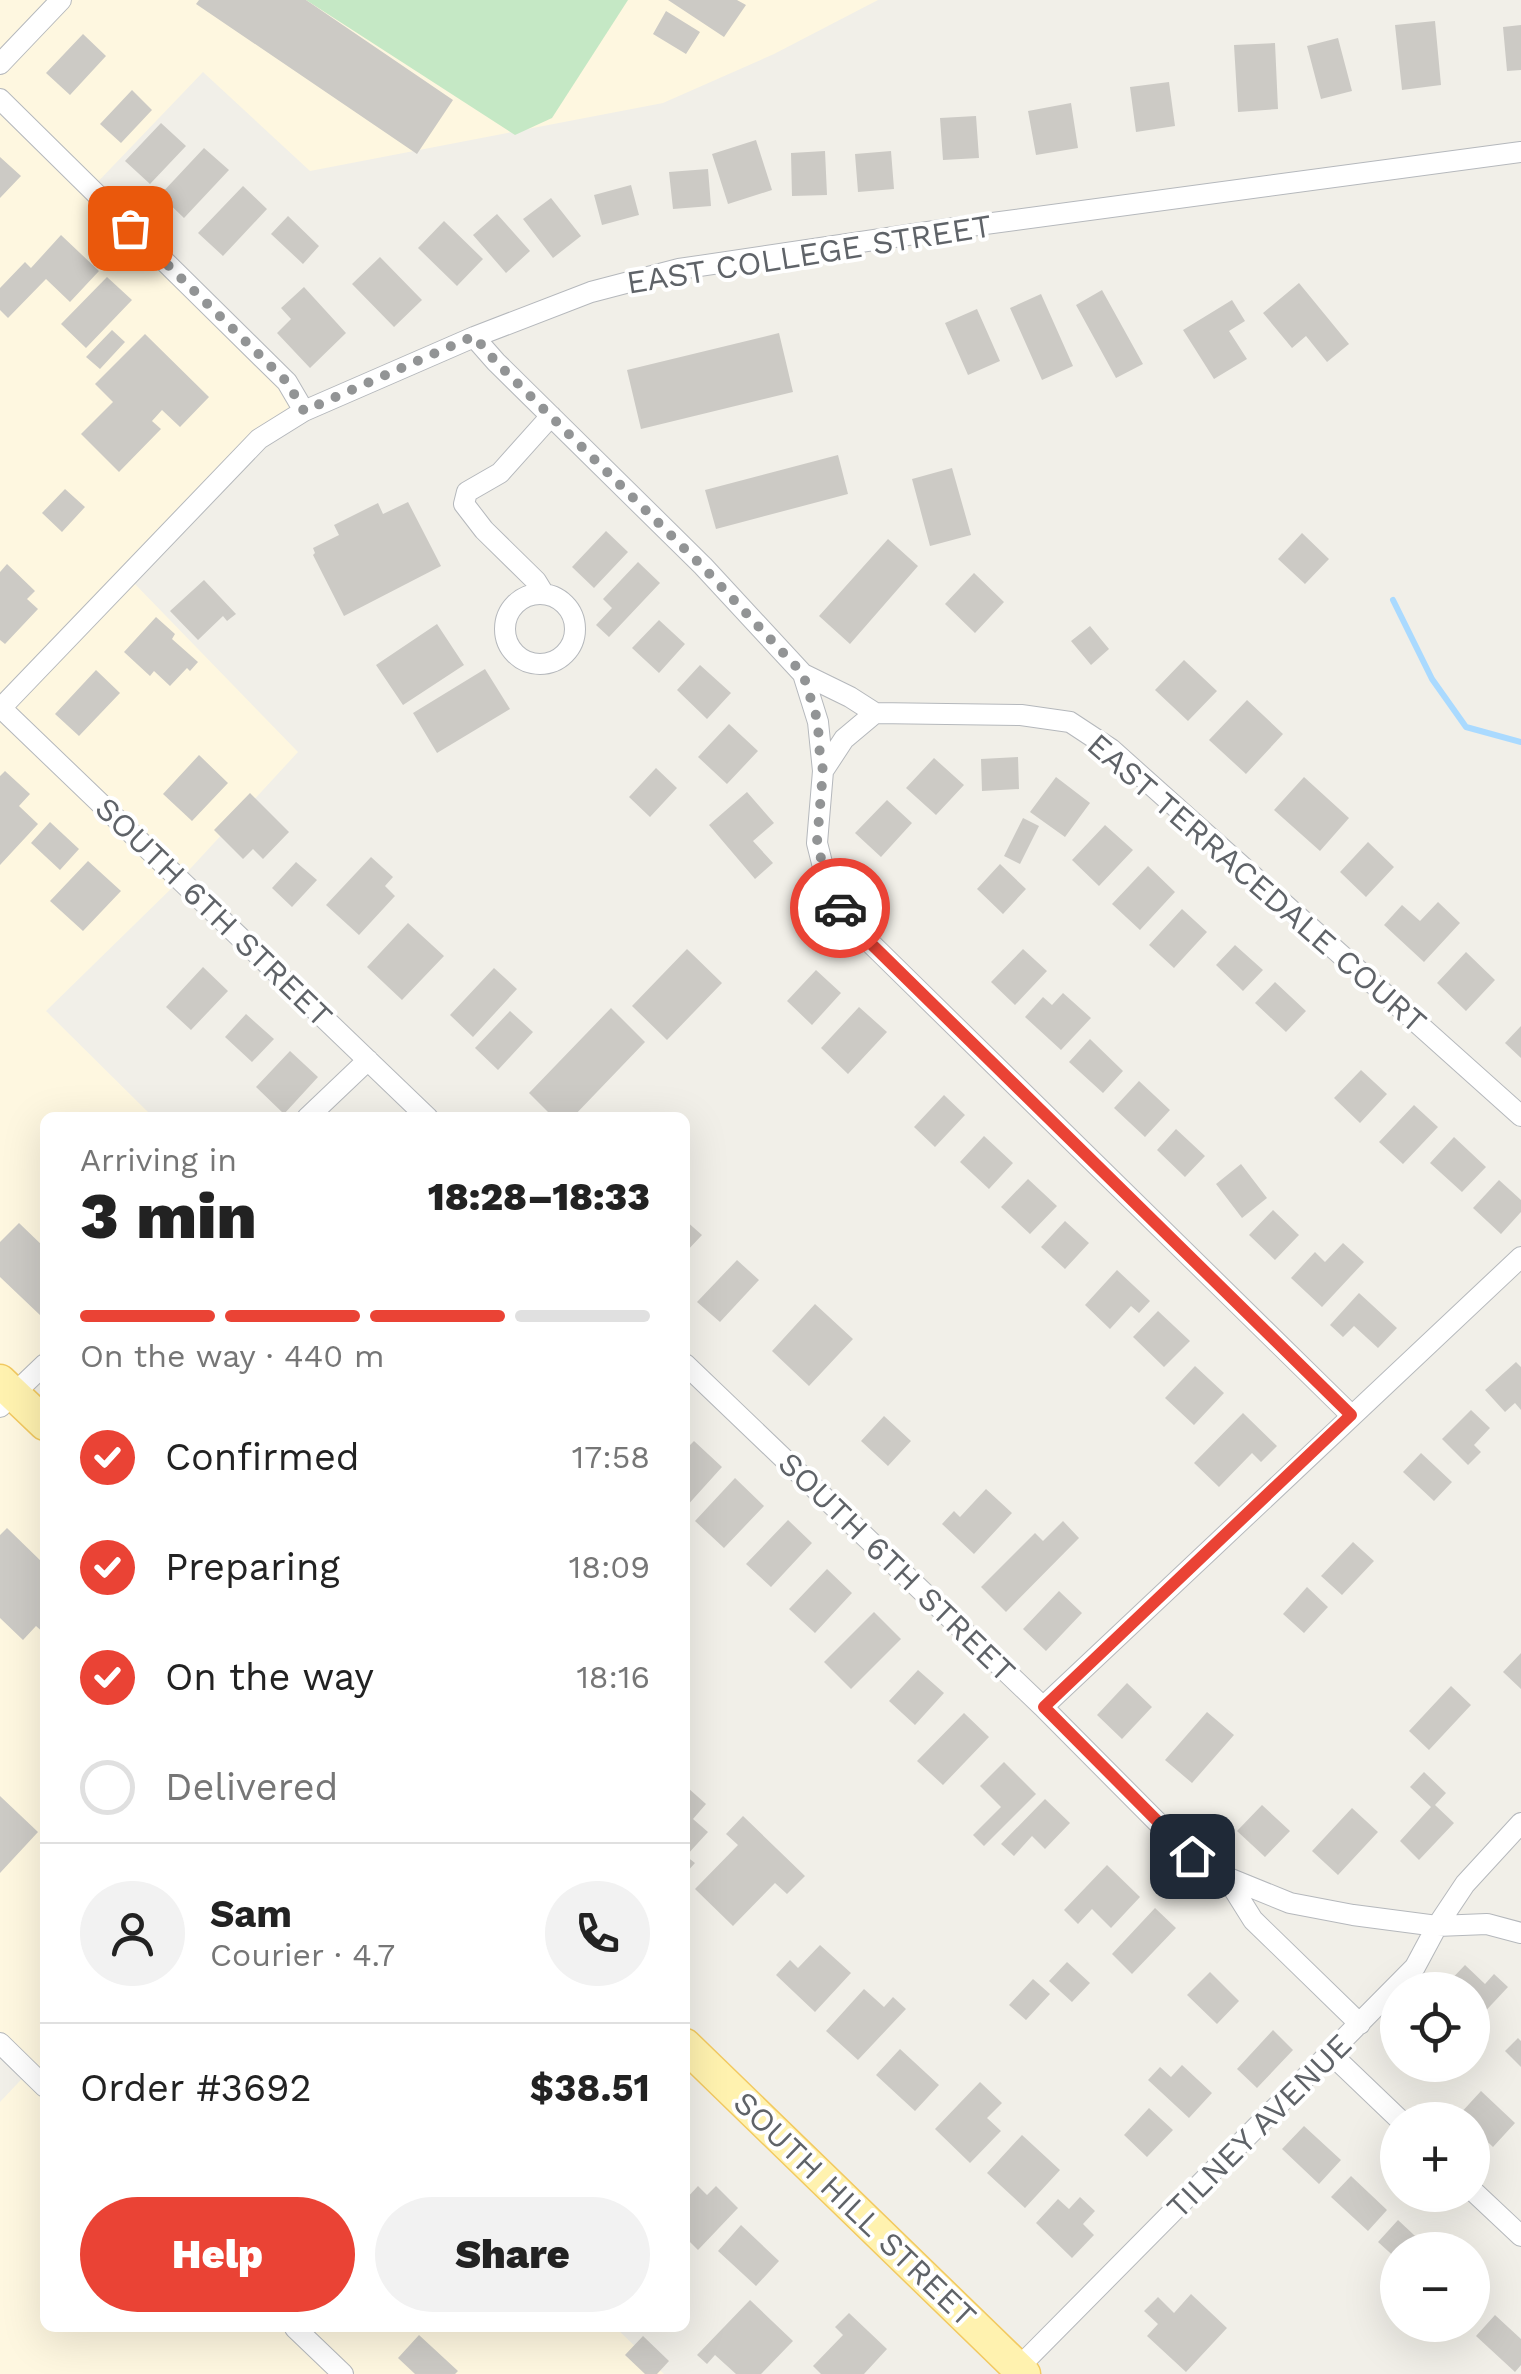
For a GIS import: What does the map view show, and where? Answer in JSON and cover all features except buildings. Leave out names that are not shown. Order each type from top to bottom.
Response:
[{"type":"main road","points":[[4,1394],[40,1420]]},
{"type":"main road","name":"SOUTH HILL STREET","points":[[690,2049],[1021,2371]]},
{"type":"street","points":[[0,64],[61,0]]},
{"type":"street","points":[[0,100],[287,382],[304,411]]},
{"type":"street","name":"EAST COLLEGE STREET","points":[[0,708],[260,440],[304,411],[474,336],[591,292],[680,269],[974,225],[1521,152]]},
{"type":"street","points":[[474,336],[803,674],[875,714],[844,740],[823,771]]},
{"type":"street","points":[[544,594],[464,504],[467,492],[500,473],[551,416]]},
{"type":"street","points":[[803,674],[818,722],[823,771],[817,842],[829,891],[850,923],[1351,1415]]},
{"type":"street","name":"SOUTH 6TH STREET","points":[[0,708],[422,1112]]},
{"type":"street","name":"EAST TERRACEDALE COURT","points":[[875,714],[1020,714],[1070,722],[1111,750],[1521,1116]]},
{"type":"street","points":[[313,1112],[368,1060]]},
{"type":"street","points":[[1044,1707],[1521,1258]]},
{"type":"street","points":[[4,1394],[40,1368]]},
{"type":"street","name":"SOUTH 6TH STREET","points":[[690,1369],[1044,1707],[1192,1856],[1226,1877],[1253,1920],[1360,2024]]},
{"type":"street","name":"TILNEY AVENUE","points":[[1021,2371],[1415,1968],[1436,1926],[1464,1884],[1521,1824]]},
{"type":"street","points":[[1226,1877],[1290,1903],[1436,1926],[1487,1924],[1521,1933]]},
{"type":"street","points":[[0,2044],[40,2081]]},
{"type":"street","points":[[1331,2054],[1381,2102]]},
{"type":"street","points":[[1490,2207],[1521,2236]]},
{"type":"street","points":[[298,2332],[343,2374]]},
{"type":"shaded area","points":[[0,0],[878,0],[774,54],[663,103],[310,171],[203,72],[90,190],[303,408],[133,582],[298,752],[178,882],[46,1011],[148,1112],[40,1112],[40,1367],[19,1386],[40,1406],[40,2332],[620,2332],[664,2374],[0,2374],[0,2102],[34,2066],[0,2034]]},
{"type":"green space","points":[[306,0],[628,0],[552,118],[515,135]]},
{"type":"waterway","points":[[1393,600],[1432,679],[1466,727],[1521,742]]},
{"type":"way so far","points":[[130,228],[287,382],[304,411],[474,336],[762,627],[803,674],[818,722],[823,771],[817,842],[829,891],[840,908]]},
{"type":"route","points":[[840,908],[850,923],[1351,1415],[1044,1707],[1192,1856]]}]
